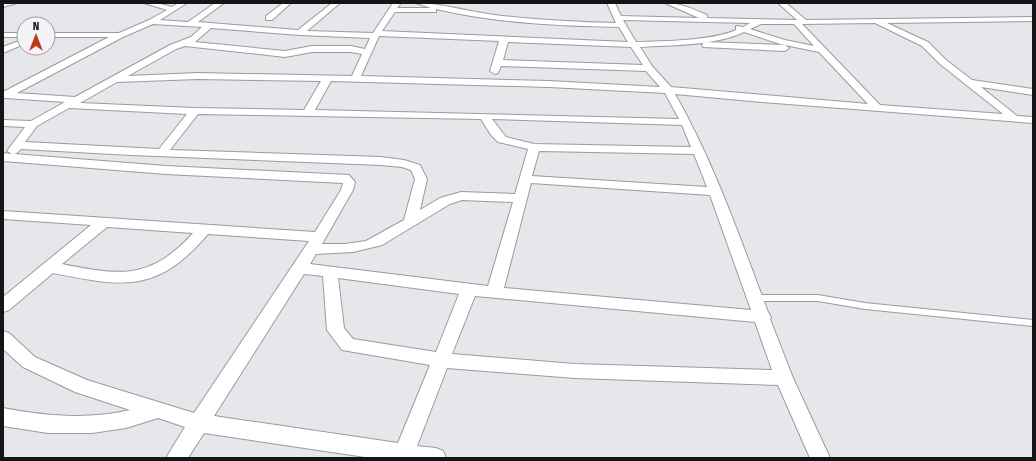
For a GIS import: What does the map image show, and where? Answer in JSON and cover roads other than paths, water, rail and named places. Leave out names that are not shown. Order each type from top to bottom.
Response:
[{"type":"street","points":[[3,5],[13,3]]},
{"type":"street","points":[[148,3],[173,9]]},
{"type":"street","points":[[4,95],[120,35],[152,22],[183,3]]},
{"type":"street","points":[[190,24],[220,3]]},
{"type":"street","points":[[269,18],[287,3]]},
{"type":"street","points":[[300,32],[336,3]]},
{"type":"street","points":[[420,3],[468,13],[519,21],[621,24],[654,18]]},
{"type":"street","points":[[611,3],[621,24],[634,45],[668,90],[686,122],[715,191],[756,298],[784,378],[820,458]]},
{"type":"street","points":[[669,3],[708,19],[771,39],[819,50]]},
{"type":"street","points":[[782,3],[800,22],[819,50],[876,107]]},
{"type":"street","points":[[355,79],[376,35],[395,6],[453,10]]},
{"type":"street","points":[[468,13],[476,20],[488,25]]},
{"type":"street","points":[[621,24],[654,18],[800,22],[1033,19]]},
{"type":"street","points":[[667,44],[726,36],[763,21]]},
{"type":"street","points":[[867,21],[891,27],[918,40],[929,48],[942,62],[1015,119]]},
{"type":"street","points":[[152,22],[300,32],[634,45],[667,44],[819,50]]},
{"type":"street","points":[[4,160],[33,124],[173,47],[194,39],[209,25]]},
{"type":"street","points":[[496,29],[507,39]]},
{"type":"street","points":[[3,35],[16,35]]},
{"type":"street","points":[[56,35],[120,35]]},
{"type":"street","points":[[490,82],[507,39]]},
{"type":"street","points":[[184,43],[285,54],[312,49],[351,49],[367,52]]},
{"type":"street","points":[[3,50],[16,45]]},
{"type":"street","points":[[498,63],[650,68]]},
{"type":"street","points":[[113,79],[198,76],[549,84],[668,90],[762,99],[1033,120]]},
{"type":"street","points":[[307,114],[328,78]]},
{"type":"street","points":[[970,83],[1033,92]]},
{"type":"street","points":[[4,95],[71,103],[195,111],[484,116],[686,122]]},
{"type":"street","points":[[162,153],[195,111]]},
{"type":"street","points":[[484,116],[495,133],[502,140],[534,147],[698,151]]},
{"type":"street","points":[[3,123],[33,124]]},
{"type":"street","points":[[17,145],[162,153],[381,161],[404,164],[416,168],[422,179],[410,222]]},
{"type":"street","points":[[495,291],[534,147]]},
{"type":"street","points":[[4,160],[166,170],[345,178],[349,182],[346,190],[300,268],[176,458]]},
{"type":"street","points":[[526,179],[715,191]]},
{"type":"street","points":[[3,215],[204,229],[350,249],[365,247],[377,242],[445,201],[461,196],[520,198]]},
{"type":"street","points":[[3,306],[11,292],[49,267],[104,222]]},
{"type":"street","points":[[49,267],[106,278],[126,279],[146,275],[168,264],[181,254],[204,229]]},
{"type":"street","points":[[300,268],[469,290],[495,291],[763,317]]},
{"type":"street","points":[[330,272],[336,330],[348,344],[442,360],[575,371],[784,378]]},
{"type":"street","points":[[404,453],[469,290]]},
{"type":"street","points":[[3,338],[29,362],[82,386],[199,423],[436,458]]},
{"type":"street","points":[[3,417],[30,423],[77,426],[122,420],[158,410]]},
{"type":"lane","points":[[756,298],[818,298],[865,306],[1033,323]]}]
